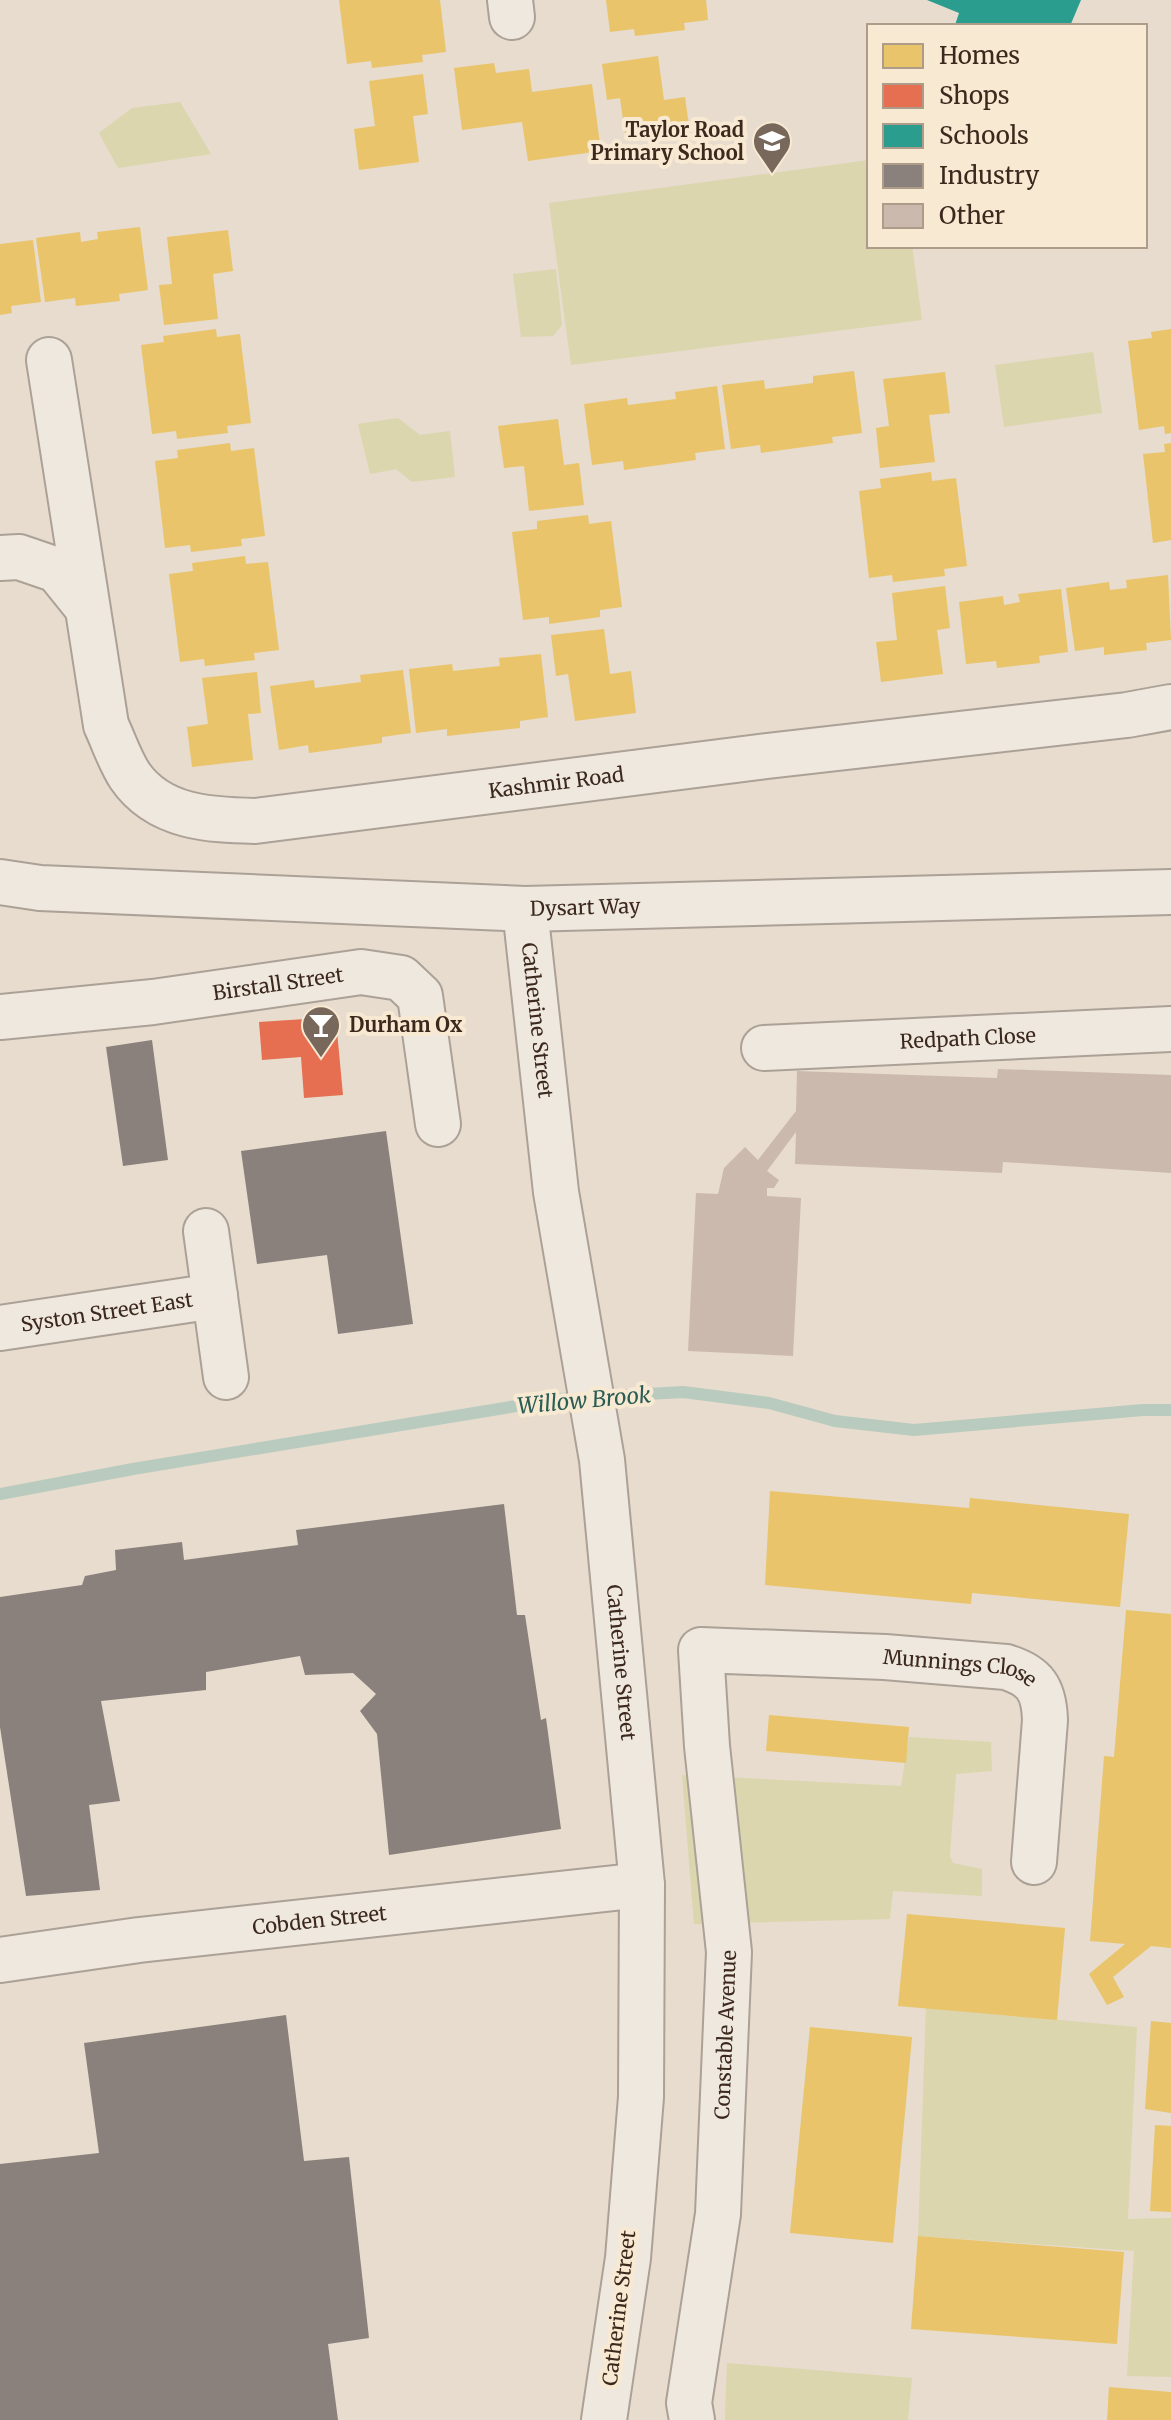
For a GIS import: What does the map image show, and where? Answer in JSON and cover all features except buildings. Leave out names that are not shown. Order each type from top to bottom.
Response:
[{"type":"street","name":"Kashmir Road","points":[[49,360],[106,725],[131,777],[153,799],[180,814],[215,821],[255,821],[767,756],[1127,715],[1171,707]]},
{"type":"street","name":"Kashmir Road","points":[[0,558],[19,557],[57,570],[86,606]]},
{"type":"street","name":"Dysart Way","points":[[0,882],[40,888],[525,909],[1171,892]]},
{"type":"street","name":"Catherine Street","points":[[525,909],[556,1192],[602,1460],[642,1885],[641,2097],[628,2258],[604,2420]]},
{"type":"street","name":"Birstall Street","points":[[0,1017],[153,1002],[361,972],[401,978],[420,996],[438,1124]]},
{"type":"street","name":"Redpath Close","points":[[764,1048],[1171,1029]]},
{"type":"street","points":[[206,1231],[226,1377]]},
{"type":"street","name":"Syston Street East","points":[[0,1328],[215,1296]]},
{"type":"street","name":"Munnings Close","points":[[701,1650],[885,1657],[1006,1667],[1024,1673],[1037,1685],[1045,1711],[1034,1862]]},
{"type":"street","name":"Constable Avenue","points":[[692,2420],[689,2403],[718,2214],[729,1952],[707,1746],[701,1650]]},
{"type":"street","name":"Cobden Street","points":[[0,1960],[139,1940],[642,1885]]},
{"type":"shaded area","points":[[180,102],[211,154],[118,168],[99,133],[132,108]]},
{"type":"shaded area","points":[[867,160],[867,248],[912,248],[922,320],[571,365],[549,203]]},
{"type":"shaded area","points":[[556,269],[562,325],[553,336],[521,337],[513,274]]},
{"type":"shaded area","points":[[1093,352],[1102,413],[1004,427],[995,365]]},
{"type":"shaded area","points":[[398,418],[420,435],[450,431],[455,477],[412,482],[396,469],[370,474],[358,424]]},
{"type":"shaded area","points":[[909,1737],[991,1742],[992,1771],[956,1774],[950,1856],[953,1863],[982,1869],[982,1896],[893,1891],[890,1919],[694,1924],[682,1775],[901,1786]]},
{"type":"shaded area","points":[[926,2008],[1137,2027],[1128,2219],[1171,2218],[1171,2377],[1127,2376],[1134,2251],[918,2236]]},
{"type":"shaded area","points":[[727,2363],[912,2378],[908,2420],[725,2420]]},
{"type":"waterway","name":"Willow Brook","points":[[0,1494],[559,1399],[683,1392],[769,1403],[835,1421],[914,1430],[1171,1410]]},
{"type":"place","name":"Taylor Road Primary School","points":[[772,175]]},
{"type":"place","name":"Durham Ox","points":[[321,1059]]}]
